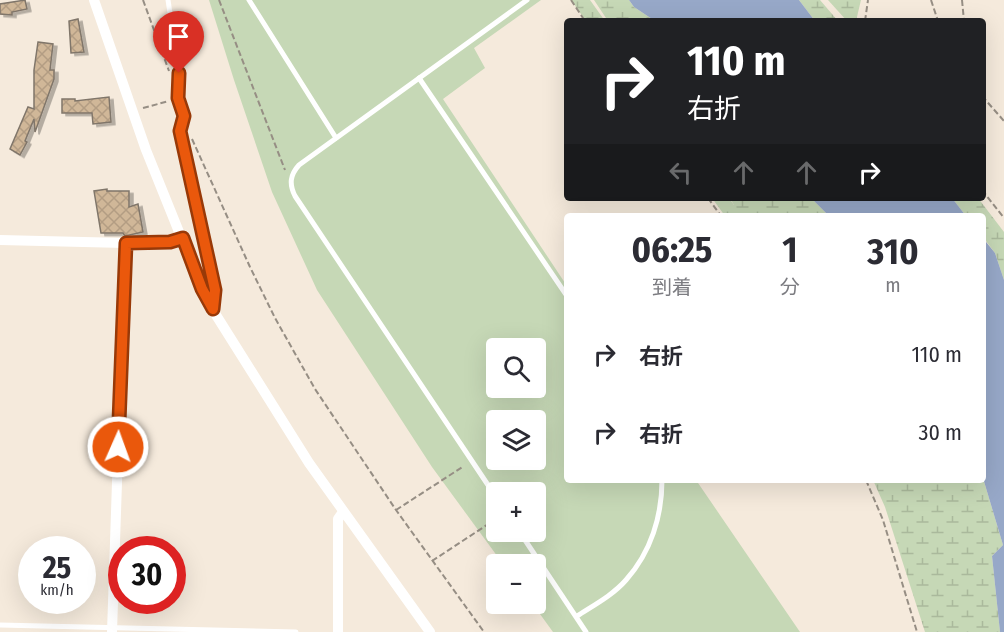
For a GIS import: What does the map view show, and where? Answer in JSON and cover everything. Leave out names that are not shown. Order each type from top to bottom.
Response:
[{"type":"street","points":[[94,0],[146,150],[202,289],[298,446],[430,632]]},
{"type":"street","points":[[0,240],[126,243],[170,242],[183,238]]},
{"type":"street","points":[[112,630],[126,243]]},
{"type":"street","points":[[338,632],[338,519],[343,512]]},
{"type":"lane","points":[[168,0],[179,73],[178,98],[184,116],[180,131],[215,290],[213,309]]},
{"type":"lane","points":[[249,0],[336,138]]},
{"type":"lane","points":[[486,482],[295,196],[291,176],[299,165],[526,0]]},
{"type":"lane","points":[[419,78],[564,292]]},
{"type":"lane","points":[[577,616],[606,597],[627,579],[640,559],[651,540],[658,521],[662,483]]},
{"type":"lane","points":[[527,542],[586,632]]},
{"type":"lane","points":[[0,625],[112,630],[296,632]]},
{"type":"path","points":[[143,0],[166,64]]},
{"type":"path","points":[[219,0],[291,184]]},
{"type":"path","points":[[570,0],[583,18]]},
{"type":"path","points":[[865,18],[868,0]]},
{"type":"path","points":[[931,0],[937,18]]},
{"type":"path","points":[[962,0],[964,18]]},
{"type":"path","points":[[133,111],[178,98]]},
{"type":"path","points":[[986,101],[1004,121]]},
{"type":"path","points":[[190,135],[275,318],[315,389],[396,510],[484,632]]},
{"type":"path","points":[[986,195],[1004,218]]},
{"type":"path","points":[[396,510],[472,461]]},
{"type":"path","points":[[867,483],[884,520],[917,632]]},
{"type":"path","points":[[432,561],[486,526]]},
{"type":"green space","points":[[209,0],[541,0],[474,48],[485,68],[443,99],[564,281],[564,483],[698,483],[800,632],[553,632],[540,614],[546,614],[546,554],[496,554],[487,542],[546,542],[546,482],[486,482],[486,541],[432,467],[317,290],[272,192]]},
{"type":"green space","points":[[571,0],[590,0],[603,18],[584,18]]},
{"type":"green space","points":[[594,0],[629,0],[634,7],[650,18],[606,18]]},
{"type":"green space","points":[[799,0],[820,0],[835,18],[813,18]]},
{"type":"green space","points":[[828,0],[861,0],[857,18],[844,18]]},
{"type":"green space","points":[[714,201],[731,201],[734,205],[732,201],[814,201],[826,213],[723,213]]},
{"type":"green space","points":[[954,201],[980,201],[1004,232],[1004,280],[995,253],[986,241],[986,213],[964,213]]},
{"type":"green space","points":[[874,483],[984,483],[1003,545],[992,556],[1000,632],[925,632],[885,507]]},
{"type":"water","points":[[629,0],[799,0],[813,18],[650,18],[634,7]]},
{"type":"water","points":[[814,201],[954,201],[964,213],[826,213]]},
{"type":"water","points":[[986,242],[995,253],[1004,280],[1004,632],[1000,632],[992,556],[1003,545],[984,483]]},
{"type":"building","points":[[25,0],[27,9],[12,12],[12,15],[0,14],[0,4]]},
{"type":"building","points":[[78,19],[84,52],[71,53],[69,21]]},
{"type":"building","points":[[38,42],[53,44],[50,70],[54,70],[54,79],[35,132],[34,119],[25,141],[27,142],[20,155],[10,149],[28,107],[34,109],[34,70]]},
{"type":"building","points":[[109,97],[111,122],[93,124],[92,113],[62,113],[62,99],[75,99],[75,101]]},
{"type":"building","points":[[107,189],[107,191],[129,191],[129,207],[138,204],[143,232],[125,236],[123,233],[101,233],[94,191]]},
{"type":"route","points":[[118,447],[126,243],[170,242],[183,238],[202,289],[213,309],[215,290],[180,131],[184,116],[178,98],[179,73]]}]
